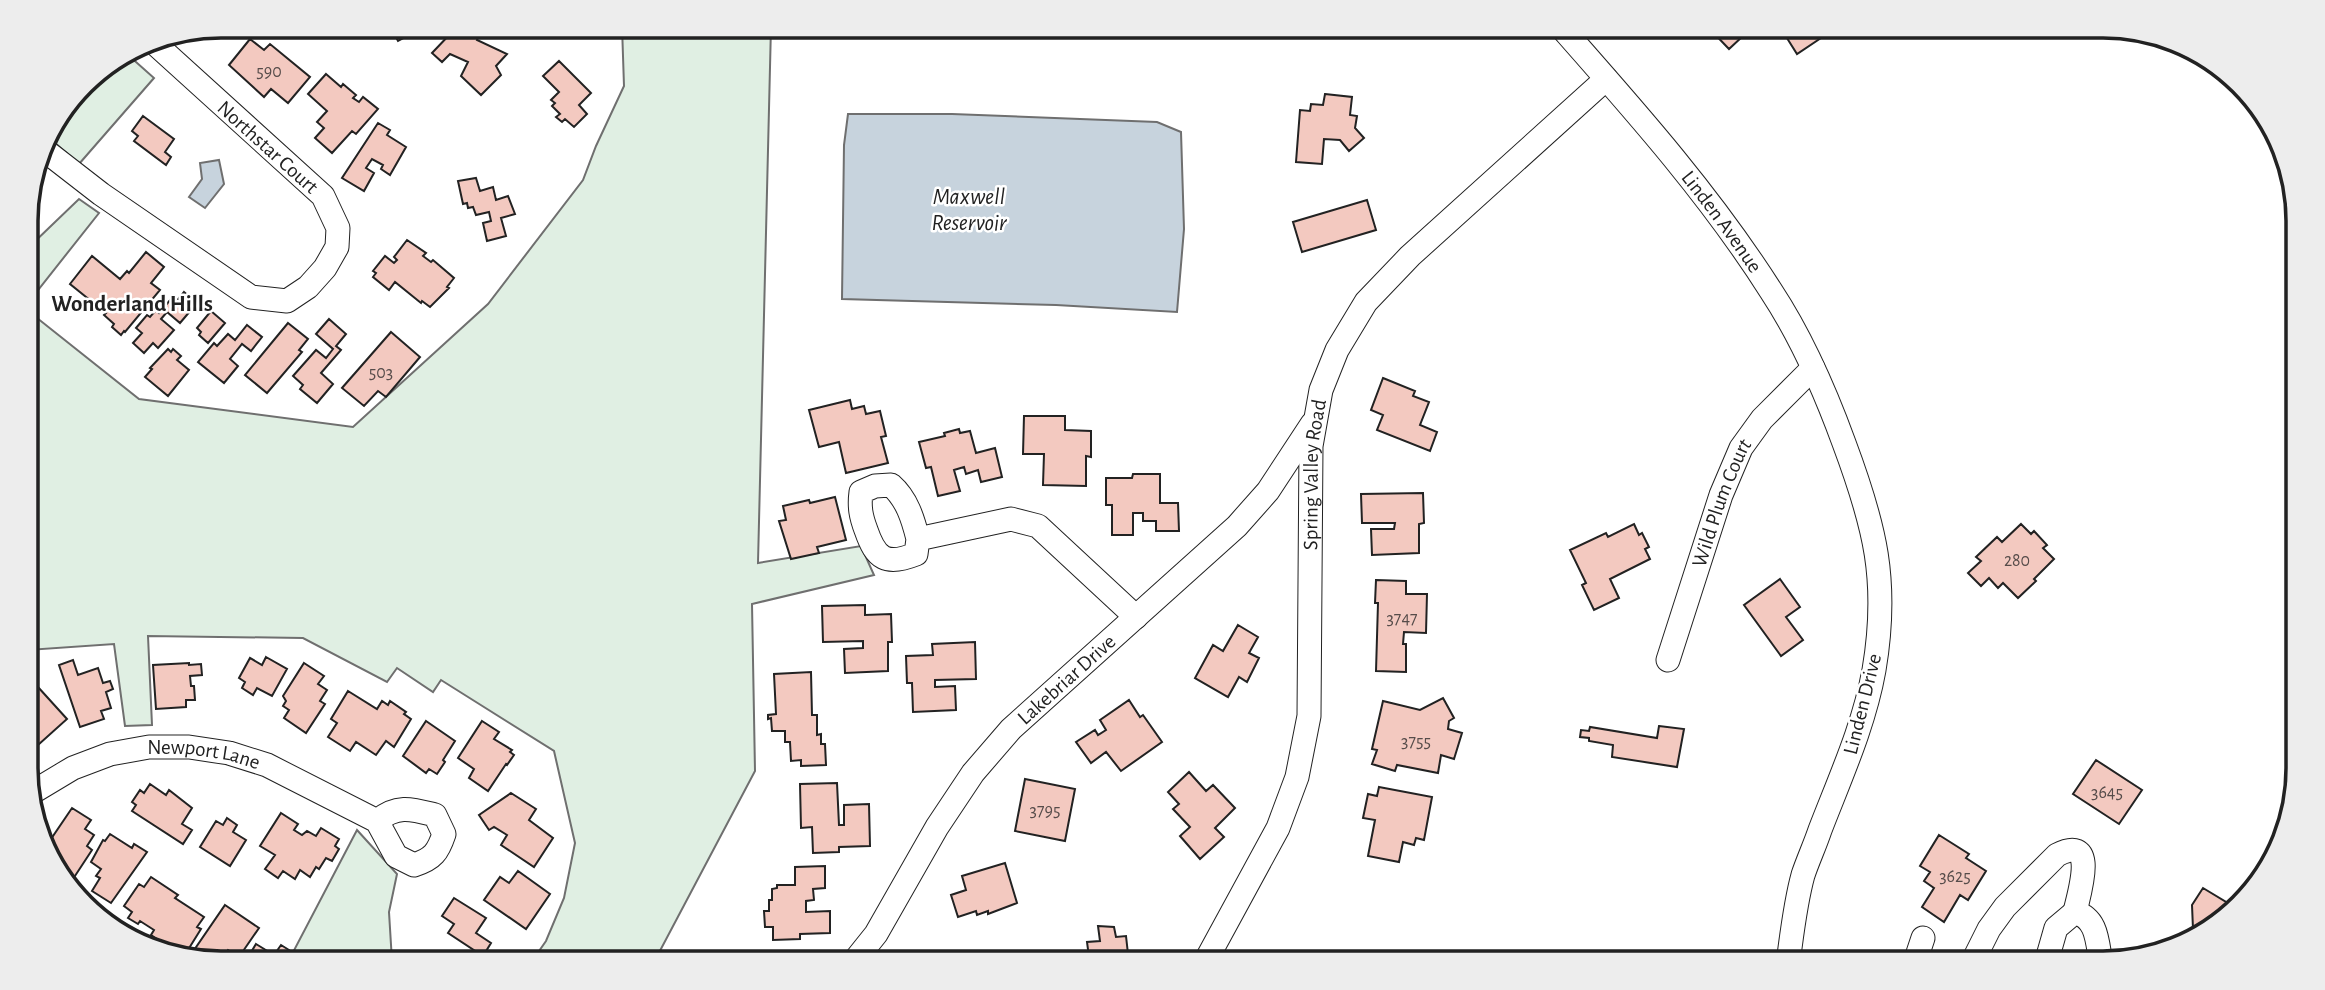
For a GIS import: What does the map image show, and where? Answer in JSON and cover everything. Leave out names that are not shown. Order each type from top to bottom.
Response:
[{"type":"street","name":"Linden Avenue","points":[[1570,38],[1661,142],[1728,228],[1772,292],[1813,368],[1843,440]]},
{"type":"street","name":"Northstar Court","points":[[51,155],[101,194],[251,297],[287,301],[308,288],[325,268],[337,247],[338,228],[323,197],[160,49]]},
{"type":"street","name":"Spring Valley Road","points":[[1211,951],[1278,828],[1297,777],[1310,704],[1311,446],[1321,390],[1336,350],[1368,300],[1410,256],[1606,79]]},
{"type":"street","name":"Wild Plum Court","points":[[1668,660],[1721,495],[1741,448],[1762,419],[1813,368]]},
{"type":"street","name":"Lakebriar Drive","points":[[862,951],[876,934],[937,827],[973,773],[1011,729],[1237,526],[1268,491],[1314,422]]},
{"type":"street","name":"Linden Drive","points":[[1790,951],[1804,874],[1860,725],[1874,671],[1880,614],[1877,551],[1868,509],[1843,440]]},
{"type":"street","points":[[918,539],[1010,519],[1038,526],[1136,617]]},
{"type":"street","name":"Newport Lane","points":[[40,788],[73,768],[110,754],[149,747],[189,747],[229,752],[267,765],[377,821]]},
{"type":"street","points":[[1978,951],[1989,929],[2005,907],[2057,855],[2068,849],[2076,850],[2082,857],[2084,866],[2075,912],[2056,928],[2049,951]]},
{"type":"street","points":[[2075,912],[2086,915],[2094,928],[2099,951]]},
{"type":"street","points":[[1919,951],[1923,938]]},
{"type":"green space","points":[[622,38],[771,38],[758,563],[861,546],[874,575],[752,604],[755,771],[660,951],[539,951],[564,898],[575,843],[554,751],[441,680],[433,692],[397,668],[387,682],[303,638],[148,636],[152,725],[125,726],[114,644],[38,649],[39,319],[139,399],[353,427],[488,304],[583,180],[624,86]]},
{"type":"green space","points":[[134,61],[154,78],[79,164],[55,143],[57,140],[84,101],[101,84]]},
{"type":"green space","points":[[79,199],[99,213],[39,289],[39,238]]},
{"type":"green space","points":[[357,830],[397,874],[389,912],[391,951],[294,951]]},
{"type":"water","name":"Maxwell Reservoir","points":[[848,114],[952,114],[1157,122],[1181,132],[1184,229],[1177,312],[1056,305],[842,299],[844,145]]},
{"type":"water","points":[[219,160],[224,184],[205,208],[189,197],[202,179],[200,163]]},
{"type":"building","points":[[446,38],[478,38],[477,40],[507,54],[496,66],[501,75],[481,95],[461,76],[468,62],[450,54],[442,62],[432,53]]},
{"type":"building","points":[[1718,38],[1741,38],[1729,49]]},
{"type":"building","points":[[1787,38],[1821,38],[1797,54]]},
{"type":"building","points":[[250,39],[264,50],[270,44],[310,77],[288,103],[271,89],[264,97],[229,65]]},
{"type":"building","points":[[559,61],[591,93],[579,105],[587,114],[574,127],[565,119],[562,122],[556,117],[560,114],[552,106],[555,103],[551,100],[559,92],[543,76]]},
{"type":"building","points":[[326,74],[356,95],[353,98],[359,102],[363,97],[378,109],[356,134],[352,131],[332,153],[315,138],[324,128],[317,122],[327,111],[308,94]]},
{"type":"building","points":[[1325,94],[1352,97],[1350,115],[1357,116],[1355,128],[1364,138],[1349,151],[1340,140],[1324,139],[1322,164],[1296,162],[1300,110],[1310,111],[1311,104],[1323,105]]},
{"type":"building","points":[[143,116],[174,139],[165,152],[171,157],[166,165],[134,141],[138,136],[132,131]]},
{"type":"building","points":[[378,123],[390,130],[387,135],[406,147],[390,175],[381,169],[383,165],[372,159],[366,168],[374,173],[364,191],[342,178]]},
{"type":"building","points":[[476,178],[480,191],[493,187],[496,200],[508,196],[515,214],[501,218],[506,236],[487,241],[483,223],[491,221],[489,212],[476,215],[473,207],[468,208],[467,203],[463,204],[458,181]]},
{"type":"building","points":[[1367,200],[1376,230],[1302,252],[1293,222]]},
{"type":"building","points":[[407,240],[426,253],[423,256],[431,262],[433,260],[454,278],[447,287],[449,288],[430,307],[395,282],[389,290],[373,277],[376,273],[373,271],[385,256],[394,263],[397,260],[394,257]]},
{"type":"building","points":[[146,252],[164,267],[151,283],[160,290],[121,335],[112,327],[114,324],[104,315],[106,313],[70,284],[92,256],[120,279],[127,271],[129,273]]},
{"type":"building","points":[[184,292],[197,303],[180,323],[167,312],[161,319],[174,330],[158,348],[153,343],[144,353],[133,343],[142,333],[136,328],[147,315],[150,317],[156,310],[159,313],[171,299],[175,303]]},
{"type":"building","points":[[211,311],[225,323],[208,343],[199,335],[201,332],[197,328]]},
{"type":"building","points":[[329,319],[346,334],[336,346],[341,350],[321,373],[333,384],[317,403],[300,389],[303,385],[293,376],[316,350],[326,358],[333,349],[316,334]]},
{"type":"building","points":[[288,323],[308,339],[299,350],[302,352],[267,393],[245,375]]},
{"type":"building","points":[[247,325],[262,337],[251,351],[242,344],[230,359],[238,366],[224,383],[198,362],[214,343],[217,346],[228,334],[235,340]]},
{"type":"building","points":[[391,332],[420,357],[386,397],[378,391],[364,406],[342,388]]},
{"type":"building","points":[[168,349],[171,352],[173,349],[181,356],[177,360],[189,370],[168,396],[145,377]]},
{"type":"building","points":[[1383,378],[1415,391],[1413,396],[1429,402],[1420,425],[1437,432],[1430,451],[1377,430],[1383,415],[1371,410]]},
{"type":"building","points":[[850,400],[852,409],[864,406],[866,414],[880,411],[886,436],[881,437],[888,463],[846,473],[839,442],[819,447],[809,410]]},
{"type":"building","points":[[1024,416],[1065,416],[1065,430],[1091,431],[1091,457],[1086,456],[1086,486],[1043,485],[1044,454],[1023,454]]},
{"type":"building","points":[[959,429],[960,433],[970,431],[976,453],[995,448],[1002,477],[981,482],[978,470],[966,474],[964,467],[954,470],[960,491],[938,496],[931,467],[926,468],[919,442],[945,436],[944,433]]},
{"type":"building","points":[[1133,474],[1160,474],[1160,503],[1178,503],[1179,531],[1156,531],[1156,521],[1143,521],[1143,513],[1133,513],[1133,535],[1112,535],[1112,505],[1106,505],[1106,478],[1132,478]]},
{"type":"building","points":[[1423,493],[1424,523],[1419,524],[1419,553],[1372,555],[1371,529],[1394,529],[1395,523],[1362,523],[1361,494]]},
{"type":"building","points":[[835,497],[846,540],[817,547],[819,553],[791,559],[779,521],[786,520],[783,506]]},
{"type":"building","points":[[1634,524],[1649,547],[1645,549],[1650,559],[1610,579],[1619,598],[1594,610],[1582,585],[1586,583],[1570,550],[1606,533],[1608,537]]},
{"type":"building","points":[[2021,524],[2031,534],[2034,531],[2047,545],[2043,548],[2054,559],[2018,598],[2003,583],[1998,588],[1989,578],[1981,586],[1968,573],[1981,561],[1976,557],[1997,537],[2002,542]]},
{"type":"building","points":[[1780,579],[1800,607],[1786,617],[1803,640],[1781,656],[1744,605]]},
{"type":"building","points":[[1376,580],[1406,581],[1406,594],[1427,594],[1426,633],[1404,632],[1406,672],[1376,671]]},
{"type":"building","points":[[865,605],[865,615],[891,614],[892,642],[888,642],[888,671],[845,673],[844,649],[863,648],[863,641],[823,642],[822,606]]},
{"type":"building","points":[[1238,625],[1258,637],[1249,653],[1259,658],[1247,682],[1239,677],[1228,697],[1195,678],[1213,645],[1223,651]]},
{"type":"building","points":[[975,642],[976,679],[935,680],[935,687],[955,686],[956,710],[913,712],[912,683],[907,683],[906,656],[933,655],[932,644]]},
{"type":"building","points":[[266,657],[287,669],[272,696],[257,688],[253,695],[242,688],[245,682],[239,678],[250,658],[262,665]]},
{"type":"building","points":[[73,660],[78,675],[98,668],[103,683],[110,681],[113,689],[106,692],[111,708],[101,711],[104,719],[80,727],[59,665]]},
{"type":"building","points":[[304,663],[324,676],[318,684],[327,690],[320,701],[325,704],[306,733],[284,718],[289,710],[283,706],[286,701],[283,696]]},
{"type":"building","points":[[201,664],[202,675],[190,676],[195,700],[186,700],[186,707],[156,709],[153,665]]},
{"type":"building","points":[[811,672],[812,715],[817,715],[817,735],[821,734],[821,744],[825,744],[826,765],[801,766],[801,760],[791,761],[790,742],[785,742],[785,731],[772,731],[771,718],[768,719],[768,715],[776,714],[774,674]]},
{"type":"building","points":[[38,687],[67,719],[38,745]]},
{"type":"building","points":[[348,691],[377,709],[382,701],[388,705],[390,701],[406,712],[404,714],[411,719],[394,747],[386,741],[376,755],[356,742],[350,751],[328,737],[337,723],[331,719]]},
{"type":"building","points":[[1443,698],[1454,718],[1449,721],[1448,729],[1462,733],[1454,759],[1441,755],[1438,773],[1397,765],[1395,771],[1372,764],[1377,750],[1372,749],[1383,701],[1420,710]]},
{"type":"building","points":[[1129,700],[1162,742],[1121,771],[1106,752],[1091,763],[1076,742],[1095,730],[1098,735],[1106,730],[1100,720]]},
{"type":"building","points":[[426,721],[455,741],[437,774],[429,769],[426,773],[403,756]]},
{"type":"building","points":[[482,721],[499,732],[494,739],[512,750],[510,752],[514,755],[488,791],[469,778],[474,769],[458,758]]},
{"type":"building","points":[[1659,726],[1684,729],[1677,767],[1612,757],[1613,745],[1580,737],[1581,730],[1589,731],[1590,727],[1657,738]]},
{"type":"building","points":[[2096,760],[2142,790],[2119,824],[2073,794]]},
{"type":"building","points":[[1189,772],[1206,791],[1213,785],[1235,808],[1215,828],[1224,837],[1200,859],[1180,836],[1190,827],[1173,809],[1179,804],[1168,792]]},
{"type":"building","points":[[1025,779],[1075,789],[1065,841],[1015,831]]},
{"type":"building","points":[[837,783],[839,825],[844,825],[844,805],[869,804],[870,846],[839,847],[839,852],[813,853],[812,827],[801,828],[800,784]]},
{"type":"building","points":[[150,784],[166,795],[169,790],[192,808],[182,824],[192,830],[183,844],[132,811],[136,805],[132,802],[140,790],[144,793]]},
{"type":"building","points":[[1379,787],[1432,797],[1424,840],[1416,838],[1414,845],[1403,842],[1399,862],[1368,856],[1375,820],[1363,818],[1368,794],[1377,796]]},
{"type":"building","points":[[511,793],[536,809],[529,820],[553,838],[534,867],[501,845],[507,835],[494,827],[489,830],[479,815]]},
{"type":"building","points":[[72,808],[91,820],[85,829],[94,835],[87,846],[92,850],[74,877],[63,860],[52,838]]},
{"type":"building","points":[[281,813],[298,824],[294,830],[302,835],[307,831],[316,836],[321,828],[339,839],[335,846],[339,849],[332,861],[326,858],[310,877],[300,870],[295,879],[283,871],[278,878],[265,869],[275,855],[260,846]]},
{"type":"building","points":[[227,818],[237,825],[233,832],[246,840],[230,866],[200,847],[216,821],[223,825]]},
{"type":"building","points":[[110,834],[132,848],[134,844],[147,852],[111,903],[92,891],[100,878],[96,876],[101,869],[91,862],[103,840]]},
{"type":"building","points":[[1939,835],[1969,854],[1966,858],[1986,871],[1968,900],[1960,895],[1944,922],[1922,907],[1934,888],[1924,881],[1930,872],[1920,866]]},
{"type":"building","points":[[1005,863],[1017,903],[988,914],[988,911],[977,915],[976,911],[958,917],[951,895],[966,890],[962,876]]},
{"type":"building","points":[[825,866],[825,888],[813,889],[814,900],[806,901],[806,912],[830,911],[830,933],[800,934],[800,939],[773,940],[773,927],[765,927],[764,911],[769,911],[772,889],[777,888],[777,885],[795,885],[795,867]]},
{"type":"building","points":[[518,871],[550,894],[526,929],[484,900],[500,877],[509,883]]},
{"type":"building","points":[[151,877],[178,895],[175,898],[204,917],[197,927],[201,929],[189,948],[159,941],[151,935],[154,930],[140,921],[138,924],[128,918],[132,912],[124,906],[139,884],[144,887]]},
{"type":"building","points":[[2203,888],[2228,903],[2193,928],[2192,905]]},
{"type":"building","points":[[454,898],[486,918],[476,933],[491,943],[486,951],[475,951],[448,933],[454,924],[442,916]]},
{"type":"building","points":[[225,905],[259,928],[243,951],[195,949]]},
{"type":"building","points":[[1098,926],[1114,927],[1116,937],[1126,936],[1128,951],[1088,951],[1087,942],[1100,941]]},
{"type":"building","points":[[256,944],[267,951],[252,951]]},
{"type":"building","points":[[281,945],[288,951],[277,951]]},
{"type":"district","name":"Wonderland Hills","points":[[132,303]]}]
